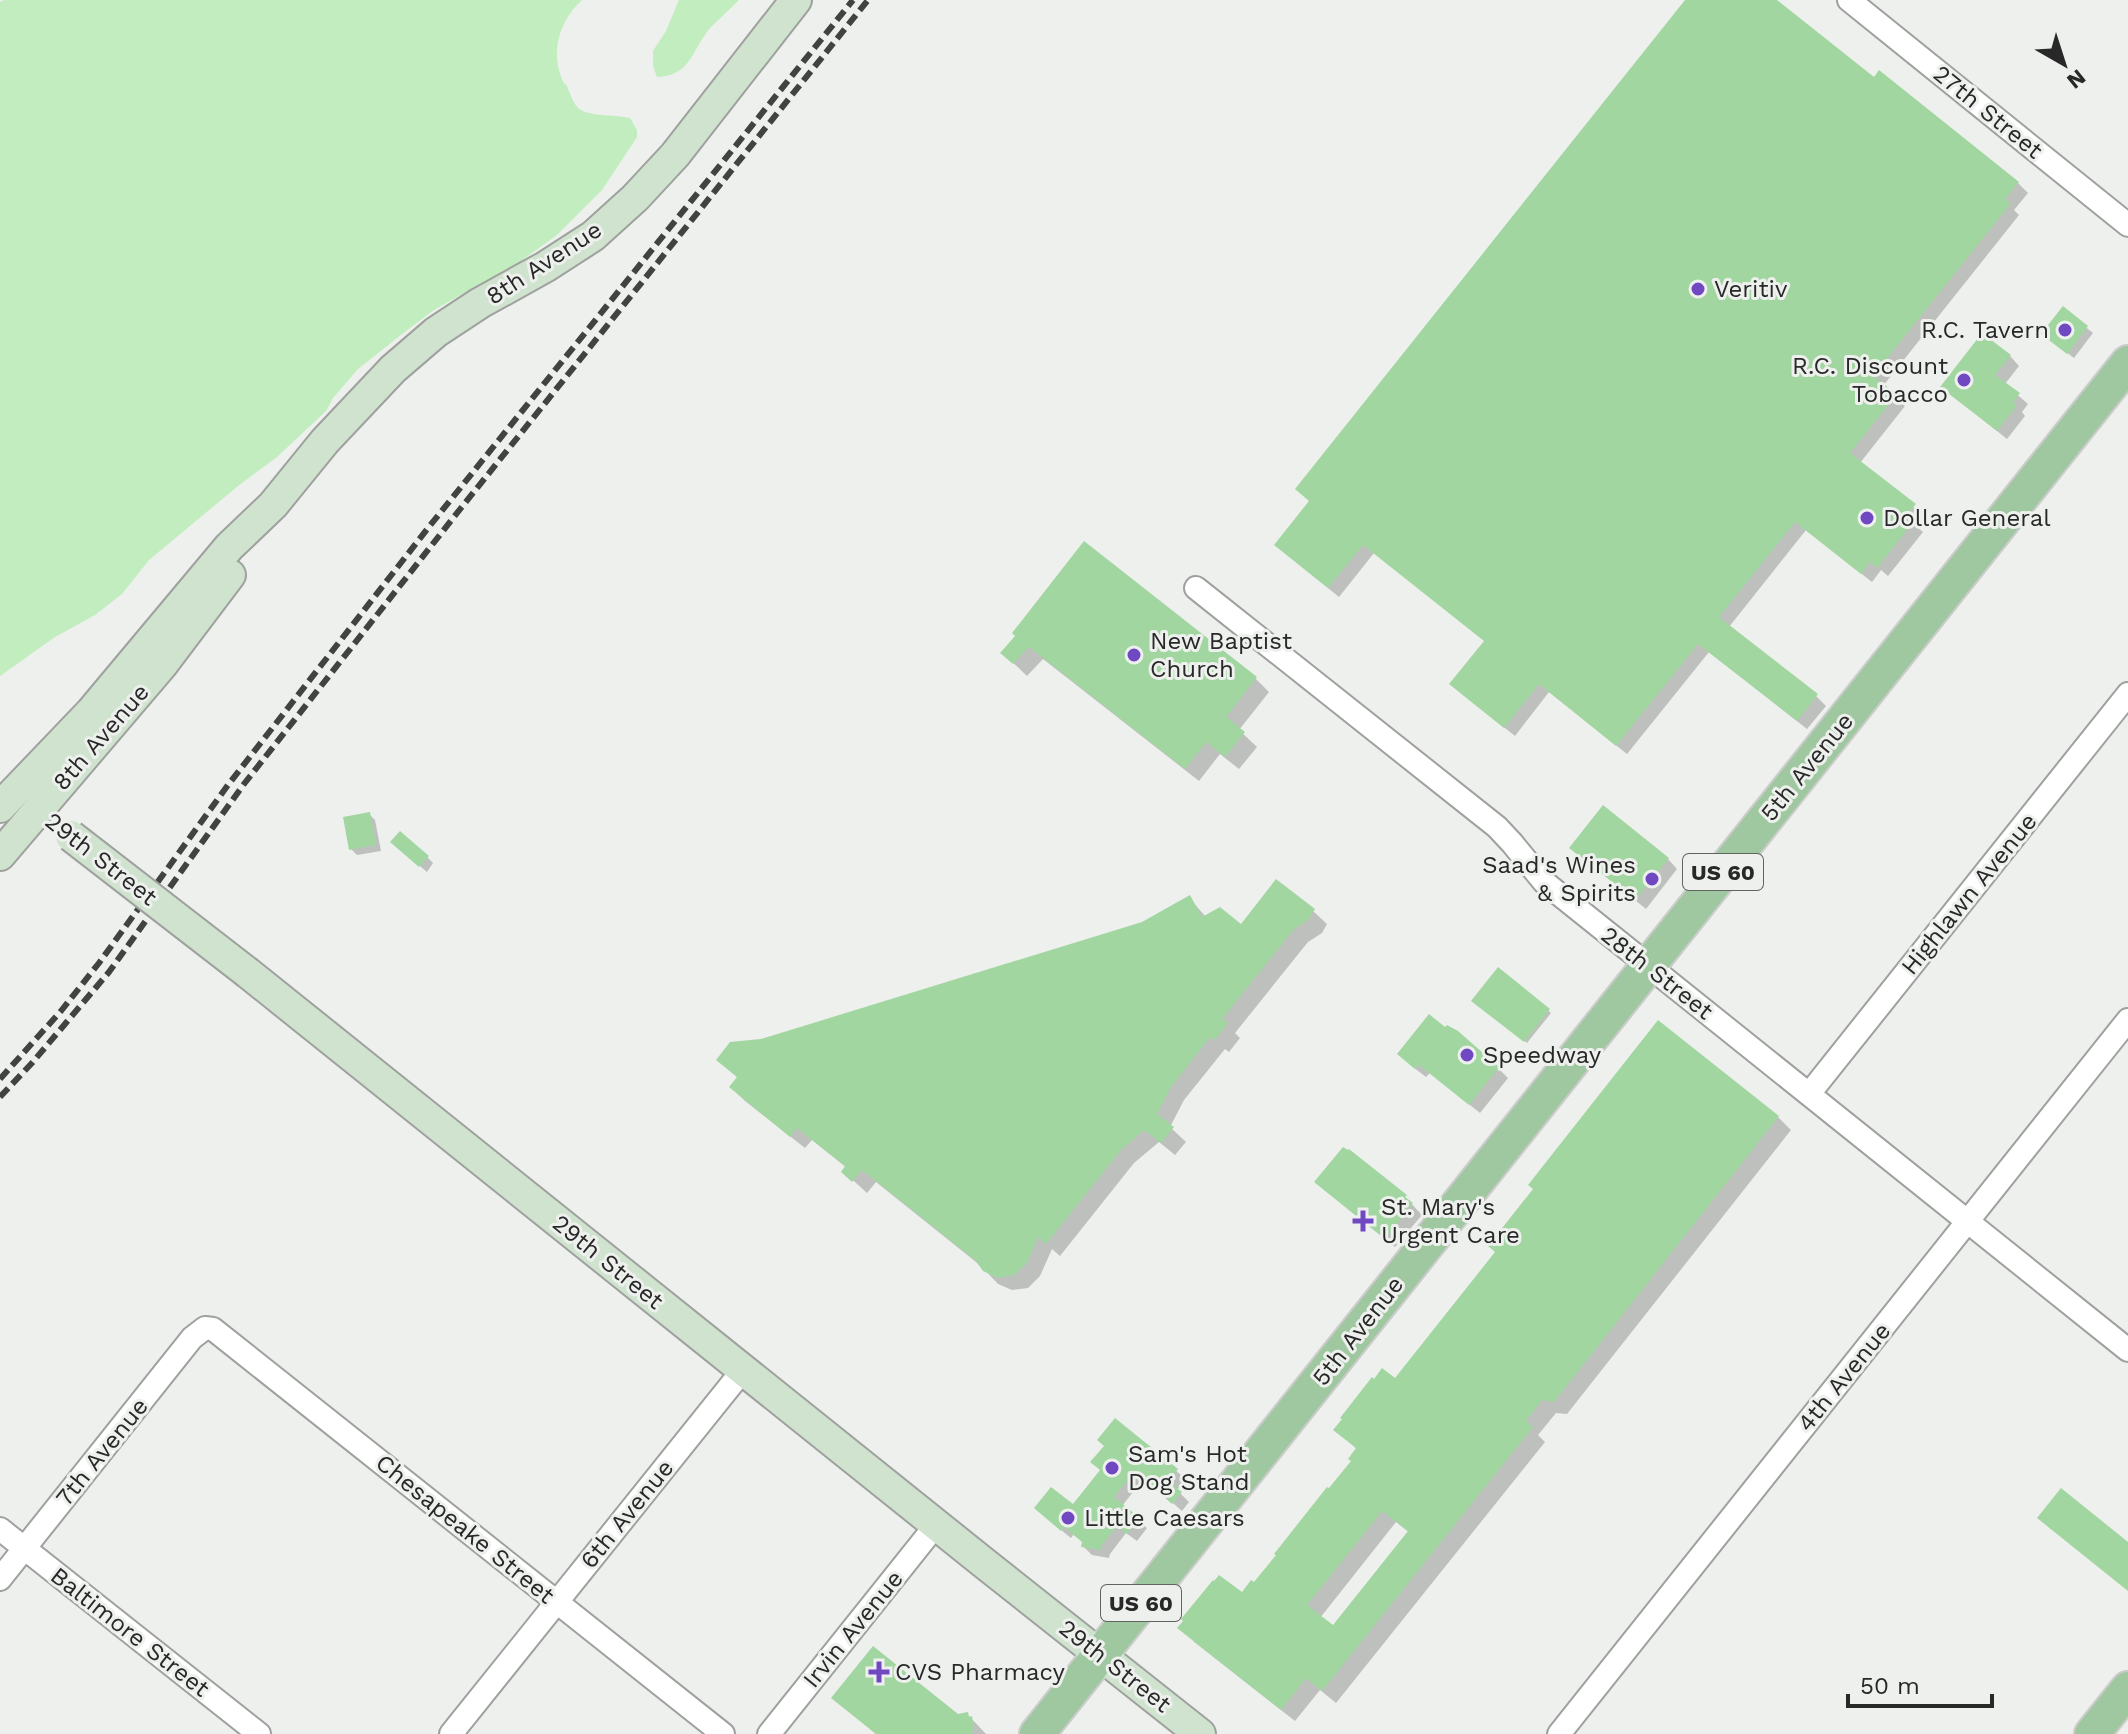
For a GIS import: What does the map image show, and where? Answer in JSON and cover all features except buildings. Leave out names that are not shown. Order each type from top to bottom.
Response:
[{"type":"main road","name":"8th Avenue","points":[[0,855],[18,803],[229,547],[273,505],[325,441],[393,369],[436,332],[593,236],[635,198],[675,155],[796,0]]},
{"type":"main road","name":"5th Avenue","points":[[1037,1734],[2128,363]]},
{"type":"main road","name":"29th Street","points":[[18,803],[67,833],[248,973],[1200,1734]]},
{"type":"main road","points":[[2092,1734],[2128,1689]]},
{"type":"street","name":"27th Street","points":[[1849,0],[2128,225]]},
{"type":"street","name":"28th Street","points":[[1196,588],[1497,827],[1544,882],[2128,1350]]},
{"type":"street","name":"Highlawn Avenue","points":[[1809,1094],[2128,694]]},
{"type":"street","name":"4th Avenue","points":[[1559,1734],[2128,1020]]},
{"type":"street","name":"7th Avenue","points":[[0,1579],[192,1338],[205,1328]]},
{"type":"street","name":"Chesapeake Street","points":[[205,1328],[219,1332],[723,1734]]},
{"type":"street","name":"6th Avenue","points":[[451,1734],[743,1370]]},
{"type":"street","name":"Irvin Avenue","points":[[769,1734],[936,1525]]},
{"type":"street","name":"Baltimore Street","points":[[0,1529],[259,1734]]},
{"type":"green space","points":[[582,0],[568,17],[559,36],[557,58],[563,81],[578,108],[585,112],[630,118],[637,130],[637,137],[602,190],[557,235],[521,261],[434,310],[358,369],[326,411],[277,457],[149,560],[122,594],[0,676],[0,2]]},
{"type":"green space","points":[[679,0],[739,0],[711,27],[690,60],[678,72],[657,77],[653,51],[666,31]]},
{"type":"railway","points":[[0,1079],[99,963],[228,785],[428,528],[853,0]]},
{"type":"railway","points":[[0,1097],[109,972],[244,784],[868,0]]},
{"type":"place","name":"Veritiv","points":[[1698,289]]},
{"type":"place","name":"R.C. Tavern","points":[[2065,330]]},
{"type":"place","name":"R.C. Discount Tobacco","points":[[1964,380]]},
{"type":"place","name":"Dollar General","points":[[1867,518]]},
{"type":"place","name":"New Baptist Church","points":[[1134,655]]},
{"type":"place","name":"Saad's Wines & Spirits","points":[[1652,879]]},
{"type":"place","name":"Speedway","points":[[1467,1055]]},
{"type":"place","name":"St. Mary's Urgent Care","points":[[1363,1221]]},
{"type":"place","name":"Sam's Hot Dog Stand","points":[[1112,1468]]},
{"type":"place","name":"Little Caesars","points":[[1068,1518]]},
{"type":"place","name":"CVS Pharmacy","points":[[879,1672]]}]
